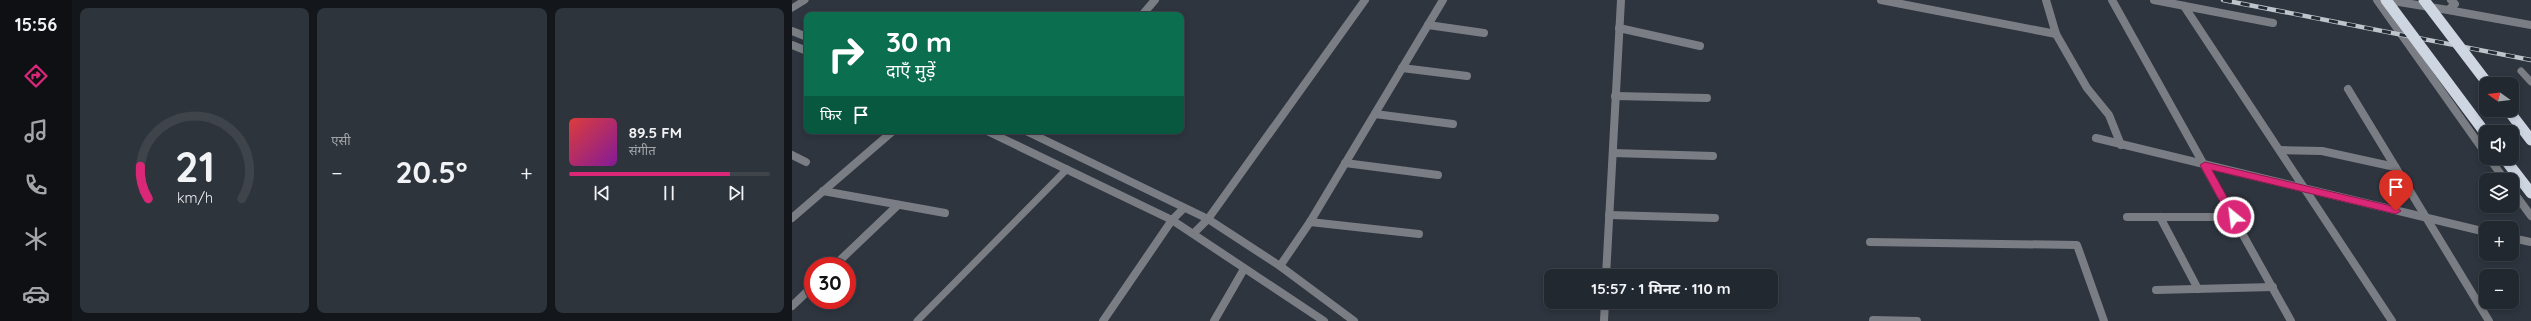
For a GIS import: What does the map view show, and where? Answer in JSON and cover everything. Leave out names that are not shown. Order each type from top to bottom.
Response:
[{"type":"highway","points":[[2386,0],[2479,125]]},
{"type":"highway","points":[[2424,0],[2483,77]]},
{"type":"highway","points":[[2513,117],[2531,140]]},
{"type":"highway","points":[[2509,165],[2531,194]]},
{"type":"street","points":[[1145,12],[1155,0]]},
{"type":"street","points":[[1194,233],[1208,219],[1365,0]]},
{"type":"street","points":[[1280,266],[1310,222],[1443,0]]},
{"type":"street","points":[[1606,269],[1620,0]]},
{"type":"street","points":[[1881,0],[1906,2],[2056,34]]},
{"type":"street","points":[[2046,0],[2056,34],[2087,88],[2109,115],[2121,145]]},
{"type":"street","points":[[2112,0],[2291,321]]},
{"type":"street","points":[[2154,0],[2273,23]]},
{"type":"street","points":[[2377,0],[2479,144]]},
{"type":"street","points":[[2386,0],[2531,25]]},
{"type":"street","points":[[2448,10],[2455,4],[2451,0]]},
{"type":"street","points":[[2184,6],[2392,321]]},
{"type":"street","points":[[1428,25],[1484,33]]},
{"type":"street","points":[[1619,28],[1700,46]]},
{"type":"street","points":[[793,32],[804,36]]},
{"type":"street","points":[[792,45],[804,50]]},
{"type":"street","points":[[1402,68],[1467,76]]},
{"type":"street","points":[[2348,89],[2489,321]]},
{"type":"street","points":[[1616,96],[1707,98]]},
{"type":"street","points":[[1375,114],[1453,124]]},
{"type":"street","points":[[792,218],[890,134]]},
{"type":"street","points":[[993,134],[1172,220],[1194,233],[1244,269],[1324,321]]},
{"type":"street","points":[[1038,134],[1208,219],[1280,266],[1354,321]]},
{"type":"street","points":[[2096,138],[2479,230]]},
{"type":"street","points":[[2280,150],[2322,151],[2395,167]]},
{"type":"street","points":[[1613,153],[1714,156]]},
{"type":"street","points":[[792,155],[806,162]]},
{"type":"street","points":[[1345,163],[1438,175]]},
{"type":"street","points":[[824,191],[945,213]]},
{"type":"street","points":[[2519,200],[2531,216]]},
{"type":"street","points":[[843,257],[898,205]]},
{"type":"street","points":[[1103,321],[1172,220],[1184,208]]},
{"type":"street","points":[[1609,215],[1715,218]]},
{"type":"street","points":[[2127,217],[2234,217]]},
{"type":"street","points":[[2160,217],[2198,289]]},
{"type":"street","points":[[1310,222],[1419,234]]},
{"type":"street","points":[[2519,239],[2531,242]]},
{"type":"street","points":[[1870,242],[2077,245],[2104,321]]},
{"type":"street","points":[[1214,321],[1244,269]]},
{"type":"street","points":[[2156,290],[2273,287]]},
{"type":"street","points":[[792,306],[804,295]]},
{"type":"street","points":[[1604,321],[1605,309]]},
{"type":"street","points":[[1873,320],[1917,321]]},
{"type":"lane","points":[[792,8],[806,0]]},
{"type":"lane","points":[[2521,71],[2531,82]]},
{"type":"lane","points":[[917,321],[1067,169]]},
{"type":"railway","points":[[2223,0],[2531,60]]},
{"type":"route","points":[[2234,217],[2205,165],[2396,211]]}]
